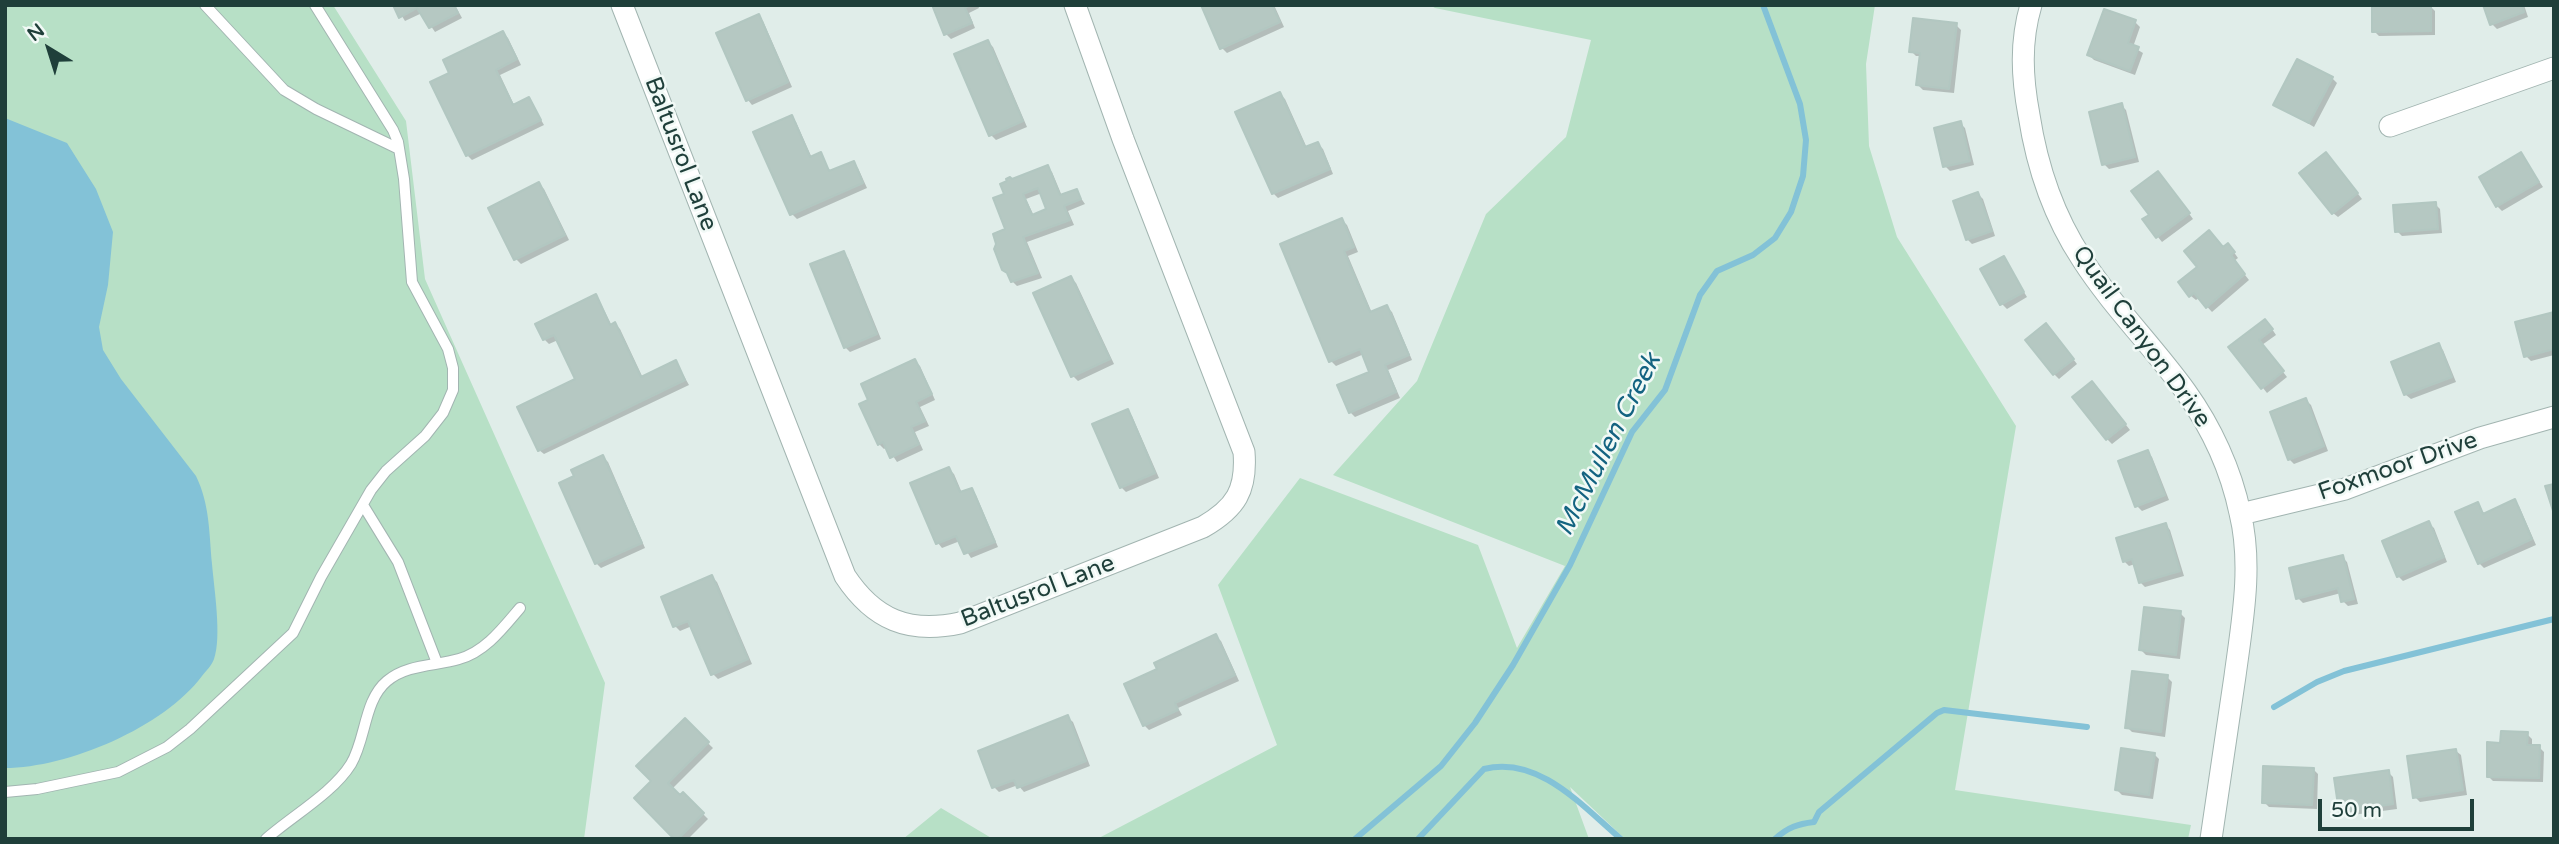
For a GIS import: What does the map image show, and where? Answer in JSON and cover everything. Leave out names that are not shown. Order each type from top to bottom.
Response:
[{"type":"street","name":"Baltusrol Lane","points":[[622,5],[845,576],[857,594],[872,609],[889,618],[916,626],[938,628],[960,623],[1203,527],[1231,508],[1240,494],[1245,469],[1244,452],[1123,139],[1075,5]]},
{"type":"street","name":"Quail Canyon Drive","points":[[2031,5],[2022,56],[2025,92],[2039,165],[2056,212],[2081,258],[2113,303],[2187,393],[2211,432],[2229,475],[2241,514],[2245,554],[2245,603],[2211,839]]},
{"type":"street","points":[[2390,126],[2554,68]]},
{"type":"street","name":"Foxmoor Drive","points":[[2241,514],[2345,489],[2480,438],[2554,417]]},
{"type":"lane","points":[[205,5],[284,90],[316,109],[399,149]]},
{"type":"lane","points":[[5,792],[37,789],[118,772],[167,747],[293,633],[363,505],[386,471],[443,413],[453,390],[453,368],[448,349],[412,282],[404,179],[393,130],[315,5]]},
{"type":"lane","points":[[363,505],[398,562],[437,663]]},
{"type":"lane","points":[[266,839],[327,789],[351,764],[380,688],[399,674],[458,659],[483,648],[520,608]]},
{"type":"green space","points":[[5,5],[333,5],[406,121],[425,279],[605,683],[584,839],[5,839]]},
{"type":"green space","points":[[1430,5],[1875,5],[1866,64],[1869,146],[1897,237],[2016,426],[1955,790],[2191,825],[2188,839],[1625,839],[1570,787],[1589,839],[1097,839],[1277,745],[1218,585],[1300,478],[1478,545],[1517,648],[1565,566],[1333,475],[1417,381],[1486,214],[1566,137],[1591,40]]},
{"type":"green space","points":[[941,808],[993,839],[903,839]]},
{"type":"water","points":[[5,118],[67,143],[96,189],[113,232],[108,285],[99,327],[103,350],[121,379],[196,476],[201,487],[208,519],[217,626],[216,650],[212,663],[185,695],[164,712],[140,728],[85,752],[57,761],[5,768]]},
{"type":"building","points":[[393,5],[454,5],[458,13],[429,28],[417,8],[399,18]]},
{"type":"building","points":[[932,5],[970,5],[965,8],[972,23],[944,35]]},
{"type":"building","points":[[1201,5],[1272,5],[1280,22],[1220,49]]},
{"type":"building","points":[[2372,5],[2431,5],[2431,31],[2372,32]]},
{"type":"building","points":[[2483,5],[2522,5],[2524,12],[2490,25]]},
{"type":"building","points":[[2104,9],[2136,20],[2128,43],[2139,47],[2130,71],[2087,55]]},
{"type":"building","points":[[759,14],[788,82],[746,101],[716,33]]},
{"type":"building","points":[[1913,18],[1957,23],[1949,89],[1916,85],[1920,53],[1909,52]]},
{"type":"building","points":[[503,31],[517,59],[496,70],[513,105],[529,97],[541,120],[466,156],[430,82],[449,73],[443,60]]},
{"type":"building","points":[[988,40],[1023,121],[989,136],[954,54]]},
{"type":"building","points":[[2297,59],[2333,77],[2309,123],[2273,105]]},
{"type":"building","points":[[1280,92],[1305,147],[1318,142],[1330,169],[1272,194],[1235,112]]},
{"type":"building","points":[[2122,103],[2135,157],[2102,165],[2089,112]]},
{"type":"building","points":[[792,115],[810,157],[821,152],[829,171],[854,161],[863,183],[790,215],[753,132]]},
{"type":"building","points":[[1961,121],[1970,161],[1943,167],[1934,128]]},
{"type":"building","points":[[2326,152],[2358,193],[2332,214],[2299,173]]},
{"type":"building","points":[[2521,152],[2539,182],[2496,207],[2479,177]]},
{"type":"building","points":[[1048,165],[1060,195],[1077,189],[1081,199],[1064,206],[1070,220],[1023,237],[1038,273],[1011,282],[1007,273],[1002,270],[994,249],[996,244],[993,234],[1005,229],[993,198],[1004,194],[1000,184],[1010,177],[1012,179]],"holes":[[[1038,188],[1046,209],[1032,215],[1023,194]]]},
{"type":"building","points":[[2158,171],[2190,213],[2156,238],[2142,219],[2149,215],[2131,191]]},
{"type":"building","points":[[539,182],[565,235],[514,260],[488,208]]},
{"type":"building","points":[[1978,192],[1992,231],[1966,240],[1953,201]]},
{"type":"building","points":[[2436,202],[2438,229],[2395,232],[2393,205]]},
{"type":"building","points":[[1342,218],[1354,247],[1344,251],[1370,312],[1387,305],[1409,355],[1385,365],[1396,392],[1349,413],[1337,385],[1369,372],[1360,349],[1329,362],[1280,244]]},
{"type":"building","points":[[2209,230],[2223,247],[2228,243],[2235,252],[2231,255],[2245,274],[2206,308],[2194,293],[2189,297],[2178,282],[2197,267],[2184,251]]},
{"type":"building","points":[[844,251],[877,334],[844,348],[810,264]]},
{"type":"building","points":[[2004,256],[2024,292],[2000,305],[1980,269]]},
{"type":"building","points":[[1071,276],[1110,359],[1071,377],[1033,293]]},
{"type":"building","points":[[596,294],[610,325],[615,322],[641,377],[676,360],[685,380],[538,451],[517,407],[575,379],[554,335],[543,340],[535,324]]},
{"type":"building","points":[[2554,312],[2554,349],[2524,357],[2515,322]]},
{"type":"building","points":[[2265,319],[2273,329],[2259,340],[2284,371],[2261,389],[2228,347]]},
{"type":"building","points":[[2046,323],[2074,359],[2053,375],[2025,340]]},
{"type":"building","points":[[2439,343],[2452,377],[2404,395],[2391,362]]},
{"type":"building","points":[[915,359],[932,394],[916,402],[925,421],[911,427],[919,444],[890,458],[883,442],[878,445],[859,404],[868,400],[861,384]]},
{"type":"building","points":[[2092,381],[2126,424],[2106,440],[2072,397]]},
{"type":"building","points":[[2306,398],[2324,446],[2288,460],[2270,412]]},
{"type":"building","points":[[1128,409],[1155,473],[1120,488],[1092,424]]},
{"type":"building","points":[[2148,450],[2165,495],[2135,507],[2118,461]]},
{"type":"building","points":[[603,455],[642,543],[595,564],[559,483],[574,476],[571,470]]},
{"type":"building","points":[[949,467],[960,492],[972,488],[995,542],[964,554],[956,536],[936,544],[910,483]]},
{"type":"building","points":[[2554,484],[2554,514],[2545,486]]},
{"type":"building","points":[[2515,499],[2532,539],[2478,564],[2455,512],[2478,502],[2483,514]]},
{"type":"building","points":[[2429,521],[2444,557],[2397,577],[2382,541]]},
{"type":"building","points":[[2166,523],[2180,571],[2139,583],[2132,559],[2123,562],[2116,538]]},
{"type":"building","points":[[2343,555],[2354,599],[2341,602],[2338,588],[2296,599],[2289,568]]},
{"type":"building","points":[[712,575],[748,659],[711,675],[688,621],[673,627],[661,597]]},
{"type":"building","points":[[2144,607],[2181,611],[2176,655],[2139,650]]},
{"type":"building","points":[[1216,634],[1235,675],[1175,703],[1178,710],[1143,726],[1124,684],[1157,669],[1154,663]]},
{"type":"building","points":[[2132,671],[2168,675],[2161,732],[2125,728]]},
{"type":"building","points":[[1068,715],[1086,761],[1017,788],[1014,780],[992,788],[978,751]]},
{"type":"building","points":[[685,718],[709,742],[668,783],[680,795],[683,792],[704,813],[678,839],[674,839],[634,798],[651,781],[636,766]]},
{"type":"building","points":[[2501,731],[2528,732],[2527,745],[2540,745],[2539,778],[2487,777],[2487,742],[2500,743]]},
{"type":"building","points":[[2121,748],[2155,753],[2149,795],[2115,790]]},
{"type":"building","points":[[2456,749],[2463,790],[2413,798],[2407,756]]},
{"type":"building","points":[[2263,766],[2314,768],[2312,805],[2262,803]]},
{"type":"building","points":[[2389,770],[2393,804],[2339,812],[2334,778]]},
{"type":"waterway","name":"McMullen Creek","points":[[1355,839],[1441,766],[1475,723],[1513,665],[1570,565],[1632,432],[1665,390],[1700,295],[1717,271],[1753,255],[1775,238],[1791,212],[1803,176],[1806,140],[1800,104],[1763,5]]},
{"type":"waterway","points":[[2274,707],[2317,682],[2344,671],[2554,619]]},
{"type":"waterway","points":[[1775,839],[1793,827],[1814,822],[1819,812],[1937,713],[1944,710],[2087,727]]},
{"type":"waterway","points":[[1418,839],[1484,769],[1504,767],[1523,770],[1559,787],[1621,839]]}]
